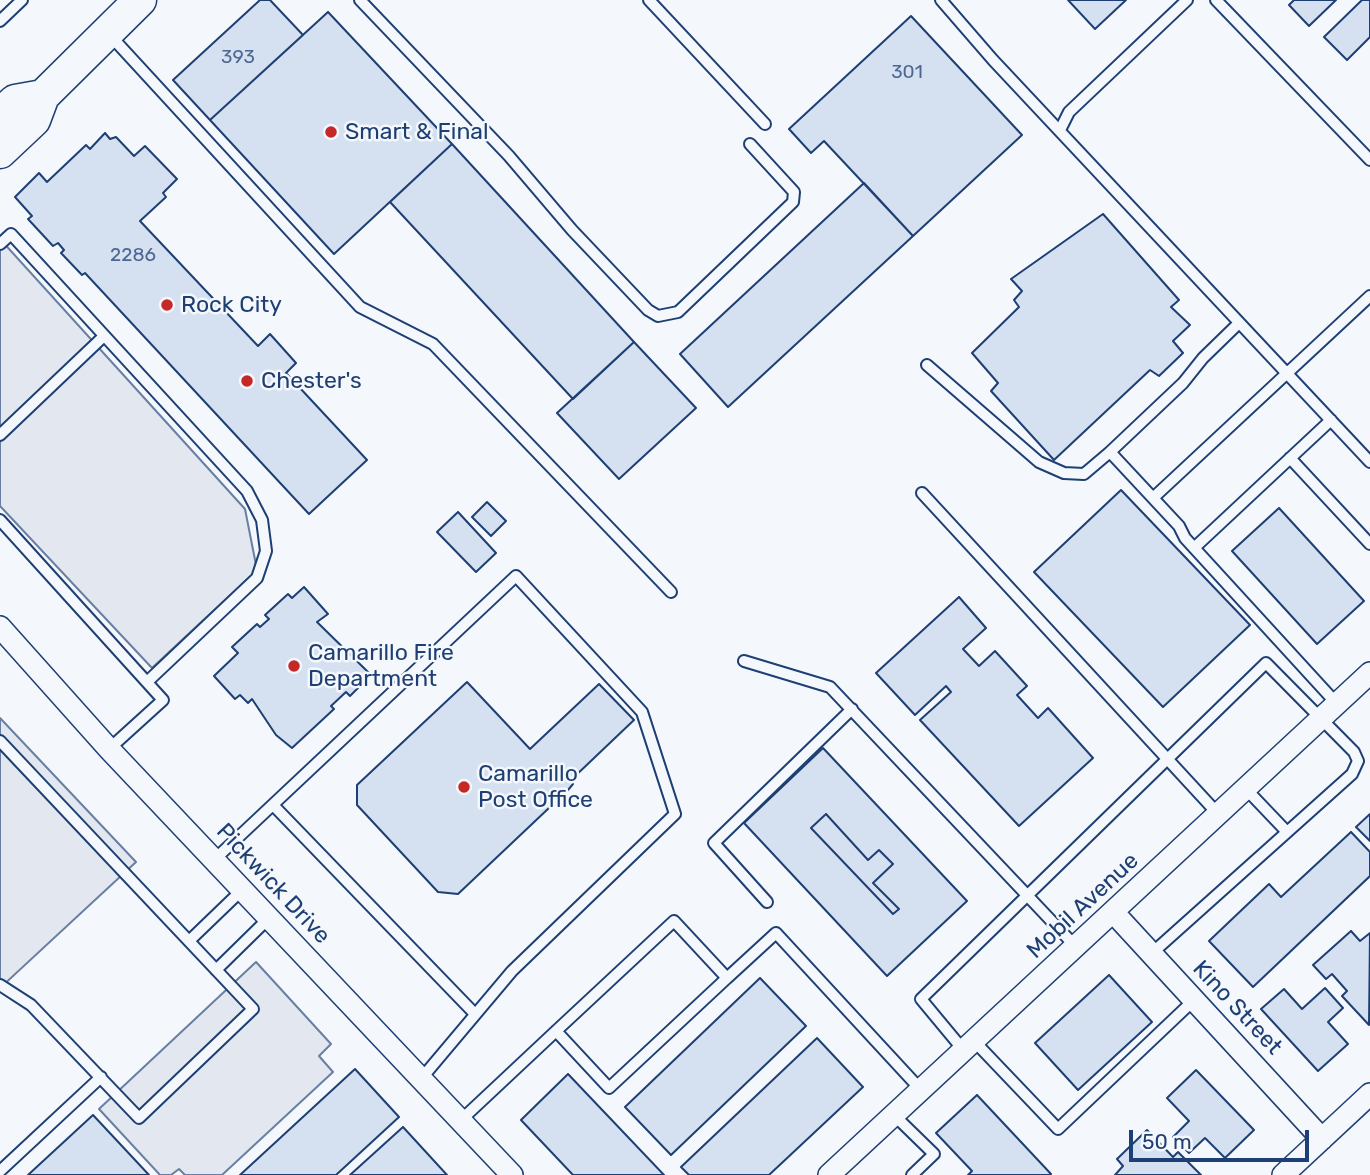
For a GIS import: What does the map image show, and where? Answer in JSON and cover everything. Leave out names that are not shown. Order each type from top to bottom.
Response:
[{"type":"main road","points":[[0,152],[33,120],[43,96],[135,2]]},
{"type":"main road","points":[[0,115],[15,101],[43,96]]},
{"type":"street","name":"Pickwick Drive","points":[[0,627],[109,749],[512,1175]]},
{"type":"street","name":"Mobil Avenue","points":[[829,1175],[1077,948],[1370,673]]},
{"type":"street","name":"Kino Street","points":[[1114,913],[1322,1139]]},
{"type":"street","points":[[1283,1175],[1370,1094]]},
{"type":"lane","points":[[0,21],[22,0]]},
{"type":"lane","points":[[360,0],[517,164],[572,230],[646,308],[658,316],[678,312],[793,202],[794,192],[750,144]]},
{"type":"lane","points":[[649,0],[765,124]]},
{"type":"lane","points":[[941,0],[985,51],[1370,462]]},
{"type":"lane","points":[[1060,130],[1069,112],[1187,0]]},
{"type":"lane","points":[[1216,0],[1370,160]]},
{"type":"lane","points":[[107,31],[360,307],[433,344],[671,592]]},
{"type":"lane","points":[[0,244],[11,234],[247,491],[257,509],[265,533],[266,551],[257,578],[147,682]]},
{"type":"lane","points":[[1153,498],[1370,296]]},
{"type":"lane","points":[[928,365],[1039,462],[1064,473],[1084,474],[1183,383],[1203,358],[1239,323]]},
{"type":"lane","points":[[0,435],[104,336]]},
{"type":"lane","points":[[1194,548],[1331,421]]},
{"type":"lane","points":[[1110,452],[1179,526],[1194,548],[1329,711],[1358,761],[1352,774],[1152,954]]},
{"type":"lane","points":[[1290,458],[1370,544]]},
{"type":"lane","points":[[922,493],[1219,815]]},
{"type":"lane","points":[[0,520],[163,700],[109,749]]},
{"type":"lane","points":[[214,860],[516,576],[642,712],[675,814],[512,971],[421,1079]]},
{"type":"lane","points":[[744,661],[830,687],[1028,892],[1077,948]]},
{"type":"lane","points":[[1194,1000],[1058,1129],[921,999],[1266,663],[1329,711]]},
{"type":"lane","points":[[767,902],[714,843],[852,709]]},
{"type":"lane","points":[[0,741],[253,1009],[139,1118],[31,1004],[0,985]]},
{"type":"lane","points":[[1247,789],[1287,832]]},
{"type":"lane","points":[[274,806],[475,1014]]},
{"type":"lane","points":[[189,941],[243,890]]},
{"type":"lane","points":[[216,970],[269,918]]},
{"type":"lane","points":[[460,1121],[674,921],[727,978]]},
{"type":"lane","points":[[556,1031],[609,1088],[776,933],[922,1091]]},
{"type":"lane","points":[[0,1171],[101,1077]]},
{"type":"lane","points":[[895,1116],[934,1154],[912,1175]]},
{"type":"shaded area","points":[[0,239],[245,509],[257,570],[152,668],[0,506]]},
{"type":"shaded area","points":[[0,718],[136,862],[0,988]]},
{"type":"shaded area","points":[[256,962],[331,1044],[319,1056],[333,1072],[222,1175],[185,1175],[179,1169],[171,1175],[160,1175],[99,1109]]},
{"type":"building","points":[[260,0],[270,0],[303,35],[210,120],[173,80]]},
{"type":"building","points":[[1068,0],[1126,0],[1095,29]]},
{"type":"building","points":[[1294,0],[1336,0],[1309,26],[1289,5]]},
{"type":"building","points":[[1362,0],[1370,0],[1370,37],[1347,60],[1324,37]]},
{"type":"building","name":"Smart & Final","points":[[328,12],[452,144],[334,254],[210,120]]},
{"type":"building","points":[[911,16],[1022,135],[913,236],[824,141],[811,153],[789,129]]},
{"type":"building","name":"Rock City","points":[[105,133],[110,139],[116,137],[134,156],[145,146],[177,179],[163,193],[166,197],[140,221],[258,346],[270,334],[296,363],[286,373],[367,460],[309,514],[85,273],[82,275],[61,253],[64,250],[58,243],[53,246],[28,219],[32,216],[15,197],[39,173],[47,182],[86,145],[90,149]]},
{"type":"building","points":[[452,144],[634,342],[573,399],[390,202]]},
{"type":"building","points":[[864,183],[913,236],[728,407],[680,354]]},
{"type":"building","points":[[1103,214],[1179,300],[1171,307],[1190,325],[1173,341],[1183,353],[1159,376],[1150,370],[1054,460],[991,391],[998,383],[972,353],[1019,307],[1014,300],[1022,291],[1011,279]]},
{"type":"building","points":[[634,342],[696,408],[619,479],[557,413]]},
{"type":"building","points":[[1121,490],[1250,625],[1163,707],[1034,572]]},
{"type":"building","points":[[487,502],[506,521],[491,536],[472,517]]},
{"type":"building","points":[[1279,508],[1364,601],[1317,644],[1232,551]]},
{"type":"building","points":[[458,512],[496,553],[476,572],[437,532]]},
{"type":"building","name":"Camarillo Fire Department","points":[[304,587],[328,614],[317,622],[368,672],[360,679],[363,682],[350,696],[346,692],[331,706],[334,709],[292,748],[276,735],[252,699],[248,703],[240,695],[235,699],[214,676],[238,653],[232,647],[257,624],[260,627],[269,619],[265,615],[288,594],[292,598]]},
{"type":"building","points":[[959,597],[986,628],[963,649],[979,666],[995,651],[1027,686],[1017,695],[1038,718],[1048,708],[1093,758],[1019,826],[920,720],[951,692],[946,686],[915,715],[876,673]]},
{"type":"building","name":"Camarillo Post Office","points":[[467,682],[530,749],[599,684],[634,720],[572,779],[573,784],[568,790],[458,894],[438,892],[357,805],[357,785]]},
{"type":"building","points":[[823,748],[967,901],[887,976],[744,823]],"holes":[[[826,814],[868,860],[879,850],[893,864],[873,883],[899,909],[893,914],[811,828]]]},
{"type":"building","points":[[826,814],[868,860],[879,850],[893,864],[873,883],[899,909],[893,914],[811,828]]},
{"type":"building","points":[[1370,814],[1370,841],[1356,827]]},
{"type":"building","points":[[1351,832],[1370,852],[1370,876],[1253,987],[1209,941],[1269,884],[1281,897]]},
{"type":"building","points":[[1351,931],[1360,941],[1370,933],[1369,1025],[1342,996],[1347,991],[1332,974],[1326,979],[1313,965]]},
{"type":"building","points":[[1109,975],[1152,1022],[1078,1090],[1035,1043]]},
{"type":"building","points":[[760,978],[806,1026],[671,1155],[625,1107]]},
{"type":"building","points":[[1325,988],[1343,1008],[1328,1022],[1348,1044],[1318,1071],[1261,1009],[1284,989],[1302,1009]]},
{"type":"building","points":[[817,1038],[863,1087],[769,1175],[689,1175],[681,1167]]},
{"type":"building","points":[[355,1069],[399,1117],[336,1175],[240,1175]]},
{"type":"building","points":[[1196,1070],[1254,1130],[1225,1158],[1205,1138],[1189,1153],[1173,1137],[1189,1121],[1167,1098]]},
{"type":"building","points":[[568,1074],[664,1175],[573,1175],[521,1120]]},
{"type":"building","points":[[977,1095],[1051,1174],[968,1175],[972,1171],[936,1133]]},
{"type":"building","points":[[93,1115],[149,1175],[28,1175]]},
{"type":"building","points":[[403,1127],[447,1175],[350,1175]]},
{"type":"building","points":[[1147,1130],[1173,1157],[1178,1152],[1201,1175],[1115,1175],[1123,1166],[1117,1159]]},
{"type":"place","name":"Smart & Final","points":[[331,132]]},
{"type":"place","name":"Rock City","points":[[167,305]]},
{"type":"place","name":"Chester's","points":[[247,381]]},
{"type":"place","name":"Camarillo Fire Department","points":[[294,666]]},
{"type":"place","name":"Camarillo Post Office","points":[[464,787]]}]
